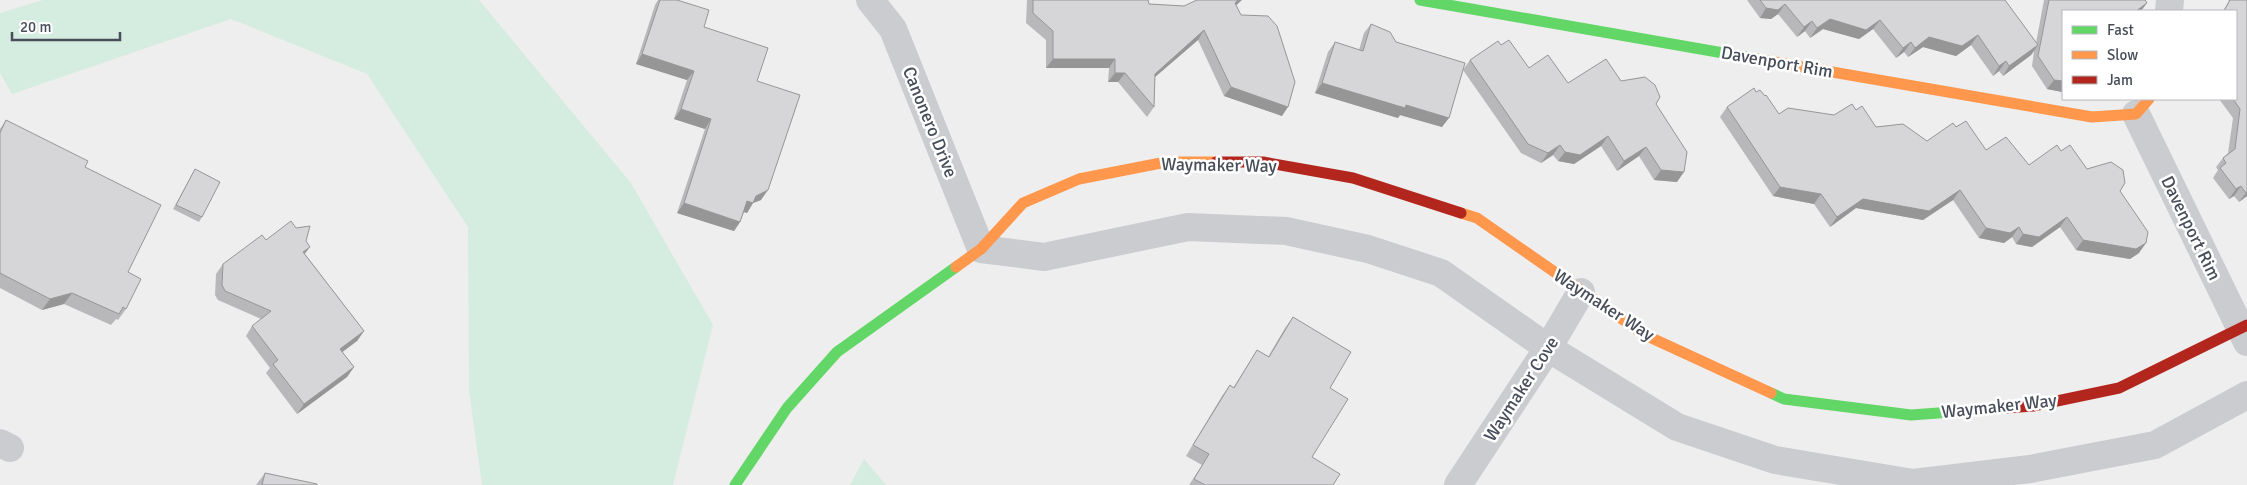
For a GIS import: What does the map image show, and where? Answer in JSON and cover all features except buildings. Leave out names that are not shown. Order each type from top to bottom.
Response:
[{"type":"street","name":"Canonero Drive","points":[[870,0],[893,29],[982,249]]},
{"type":"street","name":"Davenport Rim","points":[[1420,0],[2092,117],[2142,107],[2245,332]]},
{"type":"street","name":"Waymaker Way","points":[[735,485],[787,408],[837,352],[982,249],[1023,203],[1078,179],[1166,162],[1263,162],[1353,178],[1477,218],[1645,335],[1784,399],[1911,415],[2033,406],[2119,388],[2245,332]]},
{"type":"street","points":[[982,249],[1044,257],[1188,227],[1286,231],[1368,249],[1441,273],[1548,348],[1677,427],[1775,460],[1913,483],[2030,469],[2155,444],[2247,396]]},
{"type":"street","name":"Waymaker Cove","points":[[1458,485],[1548,348],[1581,292]]},
{"type":"green space","points":[[43,0],[479,0],[631,183],[713,325],[673,485],[482,485],[469,391],[468,227],[367,74],[231,19],[12,94],[0,73],[0,13]]},
{"type":"green space","points":[[864,459],[886,485],[850,485]]},
{"type":"traffic: fast","points":[[1420,0],[1769,61]]},
{"type":"traffic: fast","points":[[735,485],[787,408],[837,352],[956,267]]},
{"type":"traffic: fast","points":[[1771,393],[1784,399],[1911,415],[2006,408]]},
{"type":"traffic: slow","points":[[1769,61],[2092,117],[2136,114],[2148,100]]},
{"type":"traffic: slow","points":[[956,267],[981,249],[1023,203],[1079,179],[1166,162],[1216,162]]},
{"type":"traffic: slow","points":[[1461,213],[1477,218],[1645,335],[1771,393]]},
{"type":"traffic: jam","points":[[1216,162],[1263,162],[1353,178],[1461,213]]},
{"type":"traffic: jam","points":[[2006,408],[2033,406],[2119,388],[2247,325]]}]
